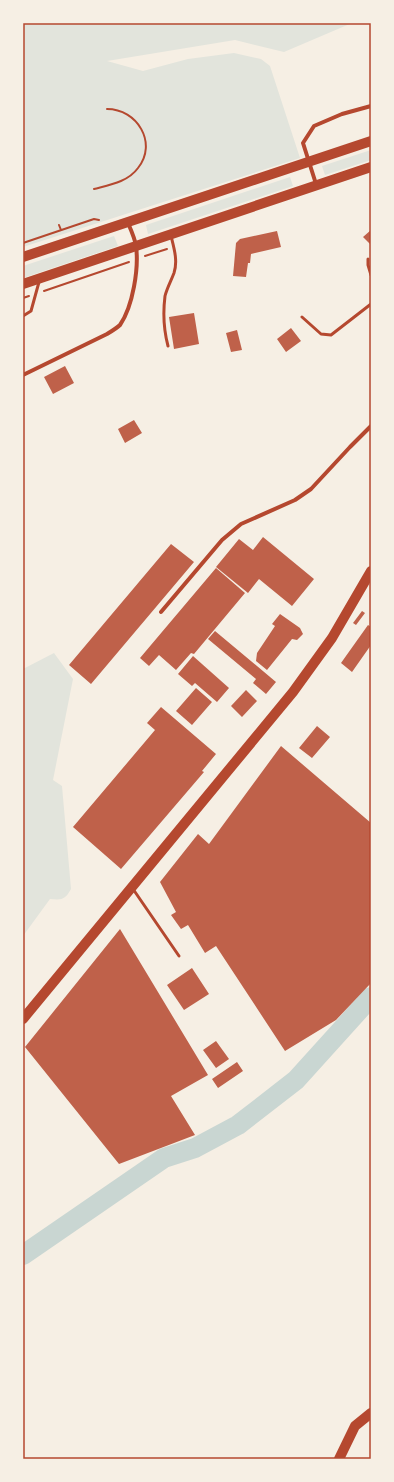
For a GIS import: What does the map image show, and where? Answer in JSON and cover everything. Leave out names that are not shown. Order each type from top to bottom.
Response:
[{"type":"main road","points":[[23,257],[371,141]]},
{"type":"main road","points":[[23,284],[371,167]]},
{"type":"main road","points":[[23,1019],[293,692],[332,638],[371,570]]},
{"type":"main road","points":[[339,1459],[355,1426],[371,1413]]},
{"type":"street","points":[[316,185],[303,143],[314,126],[342,114],[371,106]]},
{"type":"street","points":[[23,375],[108,334],[119,326],[125,315],[132,295],[135,279],[136,246],[128,222]]},
{"type":"street","points":[[161,612],[222,540],[241,524],[295,500],[311,489],[371,426]]},
{"type":"lane","points":[[168,346],[164,304],[166,294],[175,271],[175,255],[171,234]]},
{"type":"lane","points":[[368,259],[371,276]]},
{"type":"lane","points":[[23,316],[31,311],[40,278]]},
{"type":"lane","points":[[302,317],[321,334],[331,335],[371,304]]},
{"type":"lane","points":[[132,887],[179,956]]},
{"type":"path","points":[[94,189],[122,181],[130,176],[138,169],[146,147],[146,140],[142,131],[138,123],[131,116],[117,109],[107,109]]},
{"type":"path","points":[[59,225],[61,230]]},
{"type":"path","points":[[23,298],[174,247]]},
{"type":"shaded area","points":[[23,23],[352,23],[284,52],[235,40],[107,61],[143,71],[188,59],[234,53],[261,59],[270,66],[300,158],[23,247]]},
{"type":"shaded area","points":[[371,150],[371,160],[325,175],[322,166]]},
{"type":"shaded area","points":[[290,177],[293,186],[148,234],[146,225]]},
{"type":"shaded area","points":[[114,236],[118,246],[23,278],[23,266]]},
{"type":"shaded area","points":[[54,653],[73,679],[53,780],[62,786],[71,889],[63,898],[50,899],[23,936],[23,669]]},
{"type":"building","points":[[371,230],[371,245],[363,237]]},
{"type":"building","points":[[277,231],[281,247],[251,254],[246,277],[233,276],[236,243],[240,239]]},
{"type":"building","points":[[194,313],[199,344],[174,349],[169,317]]},
{"type":"building","points":[[291,328],[301,341],[286,352],[277,339]]},
{"type":"building","points":[[237,330],[242,350],[231,352],[226,333]]},
{"type":"building","points":[[65,366],[74,383],[53,394],[44,377]]},
{"type":"building","points":[[134,420],[142,433],[125,443],[118,429]]},
{"type":"building","points":[[263,537],[314,579],[292,606],[259,579],[248,593],[216,567],[239,539],[253,550]]},
{"type":"building","points":[[171,544],[194,562],[91,684],[69,665]]},
{"type":"building","points":[[216,568],[245,593],[194,654],[191,653],[176,670],[159,655],[149,666],[140,658]]},
{"type":"building","points":[[362,611],[365,613],[356,625],[353,623]]},
{"type":"building","points":[[280,614],[300,628],[303,634],[297,640],[292,639],[267,670],[256,661],[257,653],[275,626],[272,624]]},
{"type":"building","points":[[368,625],[371,627],[371,645],[352,672],[341,663]]},
{"type":"building","points":[[215,631],[276,682],[266,694],[253,683],[256,679],[208,639]]},
{"type":"building","points":[[193,656],[229,688],[217,702],[195,683],[192,686],[178,674]]},
{"type":"building","points":[[196,688],[212,702],[192,725],[176,711]]},
{"type":"building","points":[[246,690],[257,701],[242,717],[231,706]]},
{"type":"building","points":[[161,707],[216,754],[202,771],[204,772],[121,869],[73,827],[155,730],[147,723]]},
{"type":"building","points":[[317,726],[330,737],[312,758],[299,748]]},
{"type":"building","points":[[281,746],[371,823],[371,983],[336,1020],[285,1051],[216,946],[205,953],[188,925],[181,929],[171,915],[176,912],[160,882],[198,834],[209,844]]},
{"type":"building","points":[[120,929],[208,1075],[171,1096],[195,1135],[119,1164],[25,1047]]},
{"type":"building","points":[[192,968],[209,994],[184,1010],[167,985]]},
{"type":"building","points":[[216,1041],[229,1059],[216,1068],[203,1050]]},
{"type":"building","points":[[237,1062],[243,1071],[218,1088],[212,1079]]},
{"type":"waterway","points":[[23,1255],[164,1158],[195,1148],[238,1125],[296,1080],[371,997]]}]
